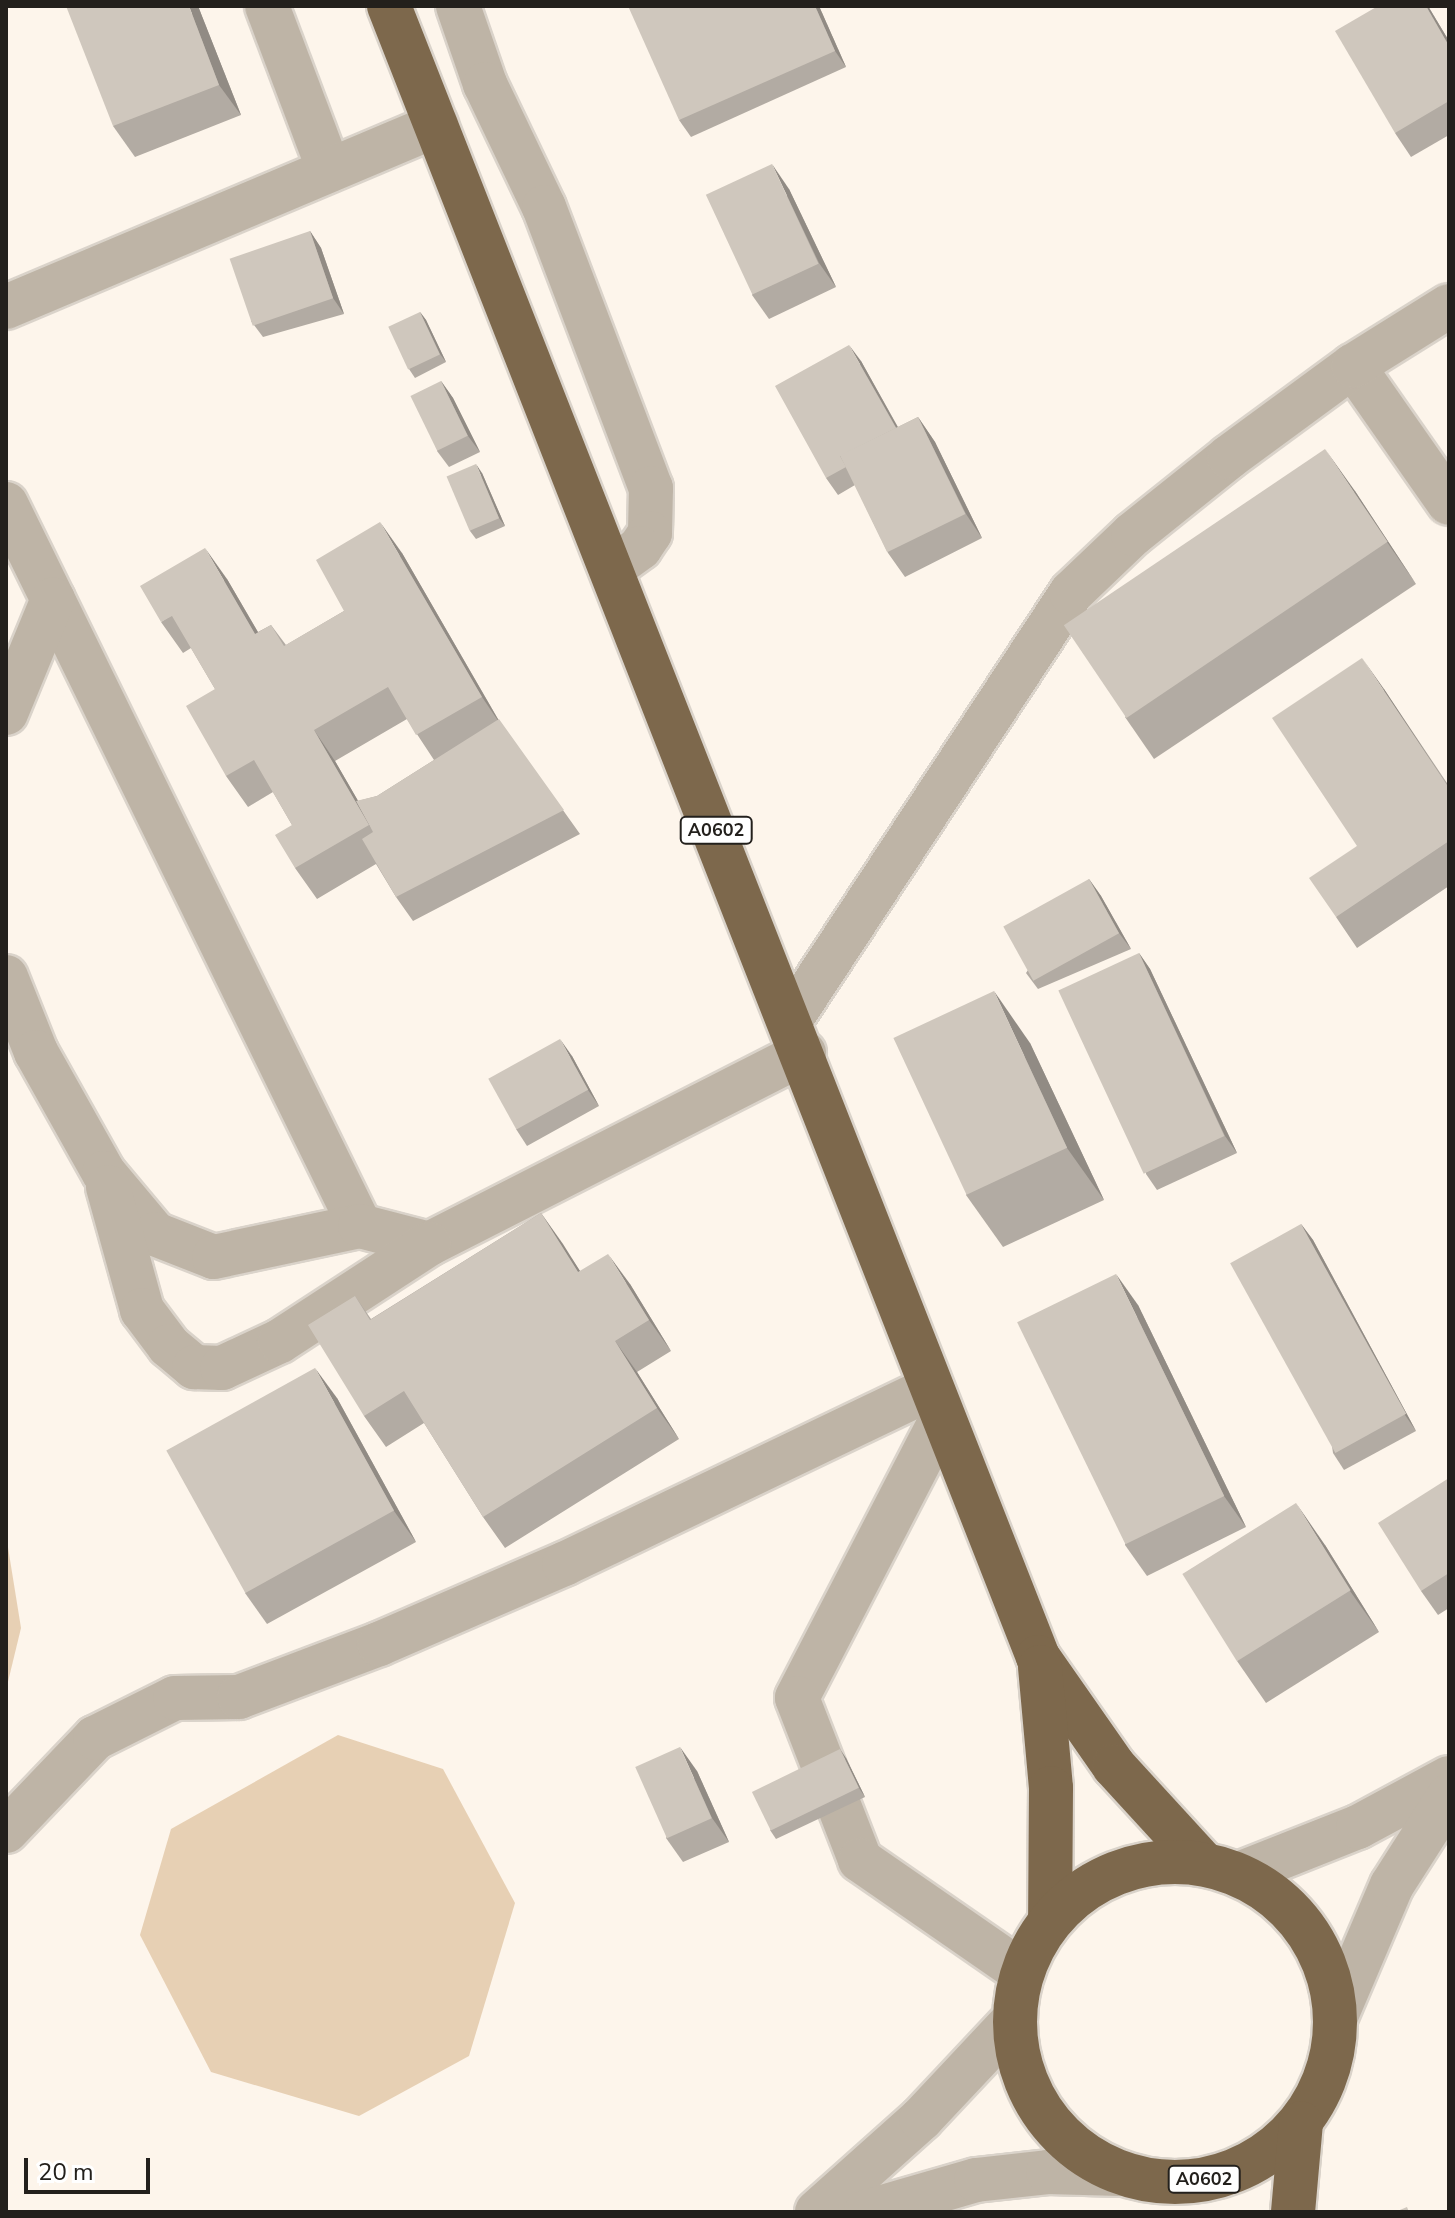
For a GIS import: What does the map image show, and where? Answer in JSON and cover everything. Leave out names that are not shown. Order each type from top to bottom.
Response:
[{"type":"highway","name":"A0602","points":[[389,6],[797,1036],[936,1403],[1038,1657],[1114,1766],[1221,1869],[1278,1898],[1308,1931],[1328,1972],[1336,2016],[1328,2073],[1301,2123],[1261,2159],[1211,2179],[1139,2178]]},
{"type":"highway","name":"A0602","points":[[1038,1657],[1051,1788],[1050,1920]]},
{"type":"highway","name":"A0602","points":[[1192,2212],[1139,2178],[1077,2150],[1043,2114],[1021,2070],[1014,2020],[1022,1972],[1050,1920],[1093,1883],[1146,1863],[1221,1869]]},
{"type":"highway","name":"A0602","points":[[1293,2212],[1301,2123]]},
{"type":"street","points":[[267,6],[329,170]]},
{"type":"street","points":[[458,6],[485,84],[544,207],[651,488],[650,533],[640,548],[612,568]]},
{"type":"street","points":[[6,307],[436,125]]},
{"type":"street","points":[[104,1173],[142,1310],[169,1346],[194,1367],[222,1368],[280,1341],[429,1244],[797,1036],[1071,593],[1133,534],[1353,366],[1449,306]]},
{"type":"street","points":[[1353,366],[1449,503]]},
{"type":"street","points":[[6,504],[360,1226]]},
{"type":"street","points":[[6,713],[53,599]]},
{"type":"street","points":[[6,977],[36,1052],[104,1173],[155,1234],[214,1257],[360,1226],[429,1244]]},
{"type":"street","points":[[6,1831],[95,1738],[175,1698],[239,1697],[379,1644],[936,1403]]},
{"type":"street","points":[[936,1403],[797,1698],[860,1860],[1022,1972]]},
{"type":"street","points":[[1221,1869],[1358,1827],[1449,1778]]},
{"type":"street","points":[[1336,2016],[1392,1885],[1449,1796]]},
{"type":"street","points":[[817,2212],[921,2119],[1014,2020]]},
{"type":"street","points":[[866,2212],[976,2180],[1048,2172],[1139,2178]]},
{"type":"shaded area","points":[[6,1535],[21,1628],[6,1690]]},
{"type":"shaded area","points":[[338,1735],[443,1769],[515,1903],[469,2056],[359,2116],[211,2072],[140,1935],[171,1829]]},
{"type":"building","points":[[66,6],[189,6],[219,85],[113,126]]},
{"type":"building","points":[[628,6],[815,6],[835,51],[679,120]]},
{"type":"building","points":[[1378,6],[1426,6],[1449,46],[1449,101],[1395,133],[1335,31]]},
{"type":"building","points":[[772,164],[818,264],[752,295],[706,195]]},
{"type":"building","points":[[310,231],[333,298],[253,326],[230,259]]},
{"type":"building","points":[[420,312],[440,355],[408,369],[388,327]]},
{"type":"building","points":[[849,345],[896,428],[840,456],[846,467],[826,478],[775,386]]},
{"type":"building","points":[[441,381],[468,436],[437,451],[410,396]]},
{"type":"building","points":[[918,417],[965,514],[887,552],[840,455]]},
{"type":"building","points":[[1325,449],[1388,542],[1126,718],[1064,625]]},
{"type":"building","points":[[476,464],[499,518],[470,531],[447,477]]},
{"type":"building","points":[[380,522],[482,697],[416,735],[388,687],[314,730],[369,825],[295,868],[275,835],[292,825],[254,760],[226,776],[186,706],[215,689],[172,616],[161,622],[140,586],[205,548],[255,634],[271,625],[284,646],[344,611],[316,560]]},
{"type":"building","points":[[1362,658],[1449,788],[1449,841],[1336,917],[1309,878],[1357,846],[1272,718]]},
{"type":"building","points":[[499,719],[564,810],[396,897],[362,839],[373,832],[356,801],[377,796]]},
{"type":"building","points":[[1089,879],[1119,933],[1033,981],[1003,927]]},
{"type":"building","points":[[1139,953],[1224,1136],[1144,1174],[1058,991]]},
{"type":"building","points":[[994,991],[1067,1148],[967,1195],[893,1038]]},
{"type":"building","points":[[560,1039],[588,1090],[516,1129],[488,1079]]},
{"type":"building","points":[[541,1213],[578,1272],[608,1254],[649,1320],[615,1341],[657,1408],[483,1517],[404,1391],[364,1416],[308,1325],[355,1296],[370,1320]]},
{"type":"building","points":[[1301,1224],[1406,1414],[1335,1453],[1230,1263]]},
{"type":"building","points":[[1116,1274],[1224,1496],[1125,1544],[1017,1322]]},
{"type":"building","points":[[315,1368],[394,1511],[245,1593],[166,1450]]},
{"type":"building","points":[[1449,1478],[1449,1573],[1421,1591],[1378,1523]]},
{"type":"building","points":[[1296,1503],[1351,1590],[1237,1661],[1182,1574]]},
{"type":"building","points":[[680,1747],[712,1818],[667,1838],[635,1767]]},
{"type":"building","points":[[840,1749],[859,1788],[771,1831],[752,1792]]}]
